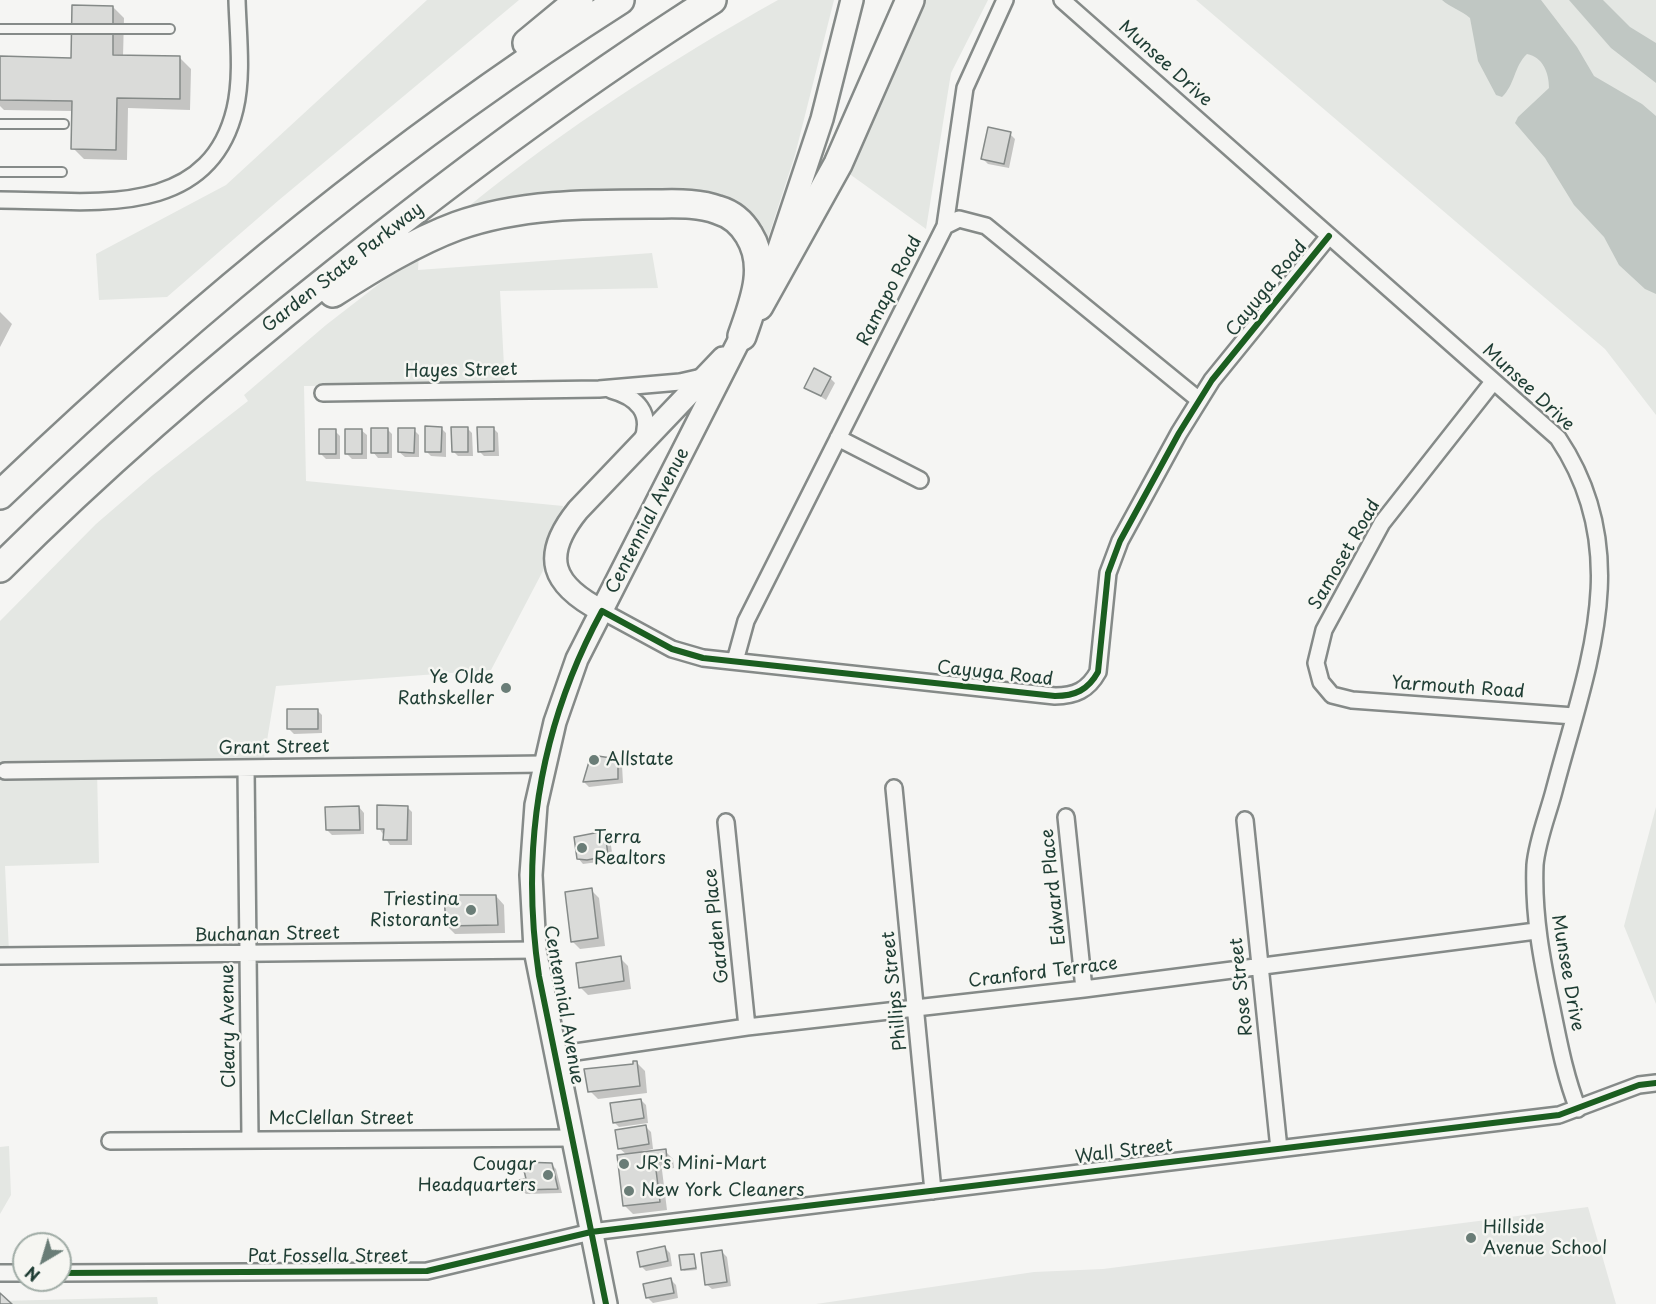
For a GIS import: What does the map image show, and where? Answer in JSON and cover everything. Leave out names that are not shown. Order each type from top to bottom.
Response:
[{"type":"highway","points":[[0,495],[79,419],[189,323],[579,0]]},
{"type":"highway","points":[[324,212],[493,86],[620,0]]},
{"type":"highway","name":"Garden State Parkway","points":[[0,568],[186,396],[275,321],[457,178],[593,79],[712,0]]},
{"type":"highway","points":[[742,336],[834,172],[910,0]]},
{"type":"highway","points":[[186,396],[304,312],[416,245],[472,221],[548,207],[684,204],[710,207],[731,216],[751,237],[759,267],[755,296],[742,336]]},
{"type":"main road","name":"Centennial Avenue","points":[[606,1304],[536,950],[531,905],[536,805],[544,764],[570,675],[742,336],[777,255],[800,192],[830,93],[852,0]]},
{"type":"main road","points":[[602,611],[574,595],[563,582],[557,566],[557,544],[564,528],[578,510],[708,375],[742,336]]},
{"type":"street","points":[[0,200],[138,200],[168,190],[195,173],[213,155],[226,134],[235,110],[238,85],[237,0]]},
{"type":"street","points":[[945,226],[966,88],[1005,0]]},
{"type":"street","name":"Munsee Drive","points":[[1062,0],[1558,438],[1577,467],[1591,506],[1600,553],[1599,604],[1591,650],[1535,863],[1536,931],[1566,1079],[1578,1109]]},
{"type":"street","name":"Ramapo Road","points":[[735,662],[746,621],[945,226],[959,219],[986,226],[1199,400]]},
{"type":"street","name":"Cayuga Road","points":[[602,611],[683,653],[735,662],[1055,696],[1069,696],[1082,691],[1092,683],[1098,672],[1108,573],[1120,541],[1212,380],[1329,236]]},
{"type":"street","name":"Hayes Street","points":[[323,393],[599,389],[680,382],[708,375]]},
{"type":"street","name":"Samoset Road","points":[[1340,697],[1332,695],[1321,682],[1316,663],[1324,630],[1382,523],[1493,382]]},
{"type":"street","name":"Hayes Street","points":[[599,389],[629,396],[642,407],[647,421],[640,446]]},
{"type":"street","points":[[838,438],[920,480]]},
{"type":"street","name":"Yarmouth Road","points":[[1340,697],[1574,716]]},
{"type":"street","name":"Grant Street","points":[[5,771],[544,764]]},
{"type":"street","name":"Cleary Avenue","points":[[246,768],[250,1138]]},
{"type":"street","name":"Phillips Street","points":[[894,788],[933,1191]]},
{"type":"street","name":"Edward Place","points":[[1066,817],[1084,989]]},
{"type":"street","name":"Rose Street","points":[[1245,820],[1279,1149]]},
{"type":"street","name":"Garden Place","points":[[726,822],[747,1027]]},
{"type":"street","name":"Cranford Terrace","points":[[555,1055],[747,1027],[1084,989],[1536,931]]},
{"type":"street","name":"Buchanan Street","points":[[0,956],[536,950]]},
{"type":"street","name":"Wall Street","points":[[591,1232],[1551,1117],[1639,1085],[1656,1083]]},
{"type":"street","name":"McClellan Street","points":[[110,1141],[250,1138],[572,1138]]},
{"type":"street","name":"Pat Fossella Street","points":[[72,1273],[415,1272],[451,1266],[591,1232]]},
{"type":"lane","points":[[0,29],[170,29]]},
{"type":"lane","points":[[0,124],[63,124]]},
{"type":"lane","points":[[0,172],[62,172]]},
{"type":"shaded area","points":[[427,0],[519,0],[279,200],[167,297],[99,300],[96,254],[226,185]]},
{"type":"shaded area","points":[[778,0],[834,0],[795,155],[766,244],[739,212],[469,206],[543,149],[619,96]]},
{"type":"shaded area","points":[[925,0],[988,0],[951,73],[926,229],[844,170]]},
{"type":"shaded area","points":[[1196,0],[1656,0],[1656,415],[1605,349]]},
{"type":"shaded area","points":[[1442,0],[1541,0],[1577,47],[1594,76],[1642,104],[1656,116],[1656,294],[1645,289],[1619,265],[1604,237],[1574,205],[1545,158],[1515,123],[1518,117],[1549,88],[1544,66],[1537,58],[1527,54],[1519,64],[1506,92],[1502,97],[1496,95],[1478,61],[1470,18]]},
{"type":"shaded area","points":[[1569,0],[1603,0],[1630,27],[1656,43],[1656,83],[1611,48]]},
{"type":"shaded area","points":[[419,253],[418,270],[652,253],[658,288],[500,291],[505,385],[304,386],[306,481],[563,506],[546,565],[491,670],[276,686],[263,765],[97,769],[99,863],[5,866],[9,952],[0,953],[0,621],[96,524],[153,475],[248,401],[244,395],[326,325]]},
{"type":"shaded area","points":[[1656,807],[1656,1004],[1624,926]]},
{"type":"shaded area","points":[[9,1146],[11,1195],[0,1214],[0,1147]]},
{"type":"shaded area","name":"Hillside Avenue School","points":[[1588,1207],[1616,1304],[816,1304],[1034,1272],[1103,1269]]},
{"type":"shaded area","points":[[157,1297],[158,1304],[0,1304],[0,1301]]},
{"type":"building","points":[[72,5],[113,6],[113,55],[180,56],[180,99],[117,98],[116,150],[71,149],[72,101],[0,100],[0,56],[71,58]]},
{"type":"building","points":[[988,127],[1011,132],[1004,164],[981,159]]},
{"type":"building","points":[[814,368],[831,377],[821,396],[804,388]]},
{"type":"building","points":[[425,426],[442,427],[441,452],[425,452]]},
{"type":"building","points":[[451,427],[468,427],[468,452],[452,452]]},
{"type":"building","points":[[477,427],[494,427],[494,451],[478,452]]},
{"type":"building","points":[[371,428],[388,428],[388,453],[371,453]]},
{"type":"building","points":[[398,428],[415,428],[414,453],[398,452]]},
{"type":"building","points":[[319,429],[336,429],[336,454],[319,454]]},
{"type":"building","points":[[345,429],[362,429],[362,454],[345,454]]},
{"type":"building","points":[[287,709],[318,709],[318,729],[287,729]]},
{"type":"building","points":[[591,755],[618,759],[618,779],[583,782]]},
{"type":"building","points":[[377,805],[408,806],[407,840],[383,840],[384,829],[377,829]]},
{"type":"building","points":[[359,806],[360,830],[326,830],[325,807]]},
{"type":"building","points":[[605,831],[608,856],[587,860],[577,859],[574,837]]},
{"type":"building","points":[[592,888],[598,938],[571,942],[565,892]]},
{"type":"building","name":"Triestina Ristorante","points":[[444,895],[496,895],[498,925],[446,926]]},
{"type":"building","points":[[621,956],[624,981],[579,988],[576,963]]},
{"type":"building","points":[[633,1061],[637,1061],[640,1086],[588,1092],[584,1069],[633,1064]]},
{"type":"building","points":[[641,1099],[644,1118],[613,1123],[610,1103]]},
{"type":"building","points":[[646,1125],[649,1144],[618,1149],[615,1130]]},
{"type":"building","points":[[666,1149],[667,1161],[655,1162],[660,1202],[623,1206],[617,1155]]},
{"type":"building","points":[[522,1162],[552,1163],[558,1189],[519,1190],[518,1180],[526,1179]]},
{"type":"building","points":[[665,1246],[668,1261],[640,1267],[637,1252]]},
{"type":"building","points":[[722,1250],[727,1282],[705,1285],[701,1253]]},
{"type":"building","points":[[694,1254],[696,1268],[681,1270],[679,1255]]},
{"type":"building","points":[[671,1278],[674,1293],[646,1298],[643,1284]]},
{"type":"building","points":[[0,1293],[12,1304],[0,1304]]},
{"type":"cycle path","points":[[606,1304],[539,976],[532,881],[534,834],[540,788],[550,743],[563,698],[602,611],[672,649],[703,658],[1055,696],[1080,691],[1098,672],[1108,573],[1120,541],[1179,433],[1212,380],[1329,236]]},
{"type":"cycle path","points":[[72,1273],[427,1271],[591,1232],[1559,1115],[1639,1085],[1656,1083]]},
{"type":"place","name":"Ye Olde Rathskeller","points":[[506,688]]},
{"type":"place","name":"Allstate","points":[[594,760]]},
{"type":"place","name":"Terra Realtors","points":[[582,848]]},
{"type":"place","name":"Triestina Ristorante","points":[[471,910]]},
{"type":"place","name":"JR's Mini-Mart","points":[[624,1164]]},
{"type":"place","name":"Cougar Headquarters","points":[[548,1175]]},
{"type":"place","name":"New York Cleaners","points":[[629,1191]]},
{"type":"place","name":"Hillside Avenue School","points":[[1471,1238]]}]
